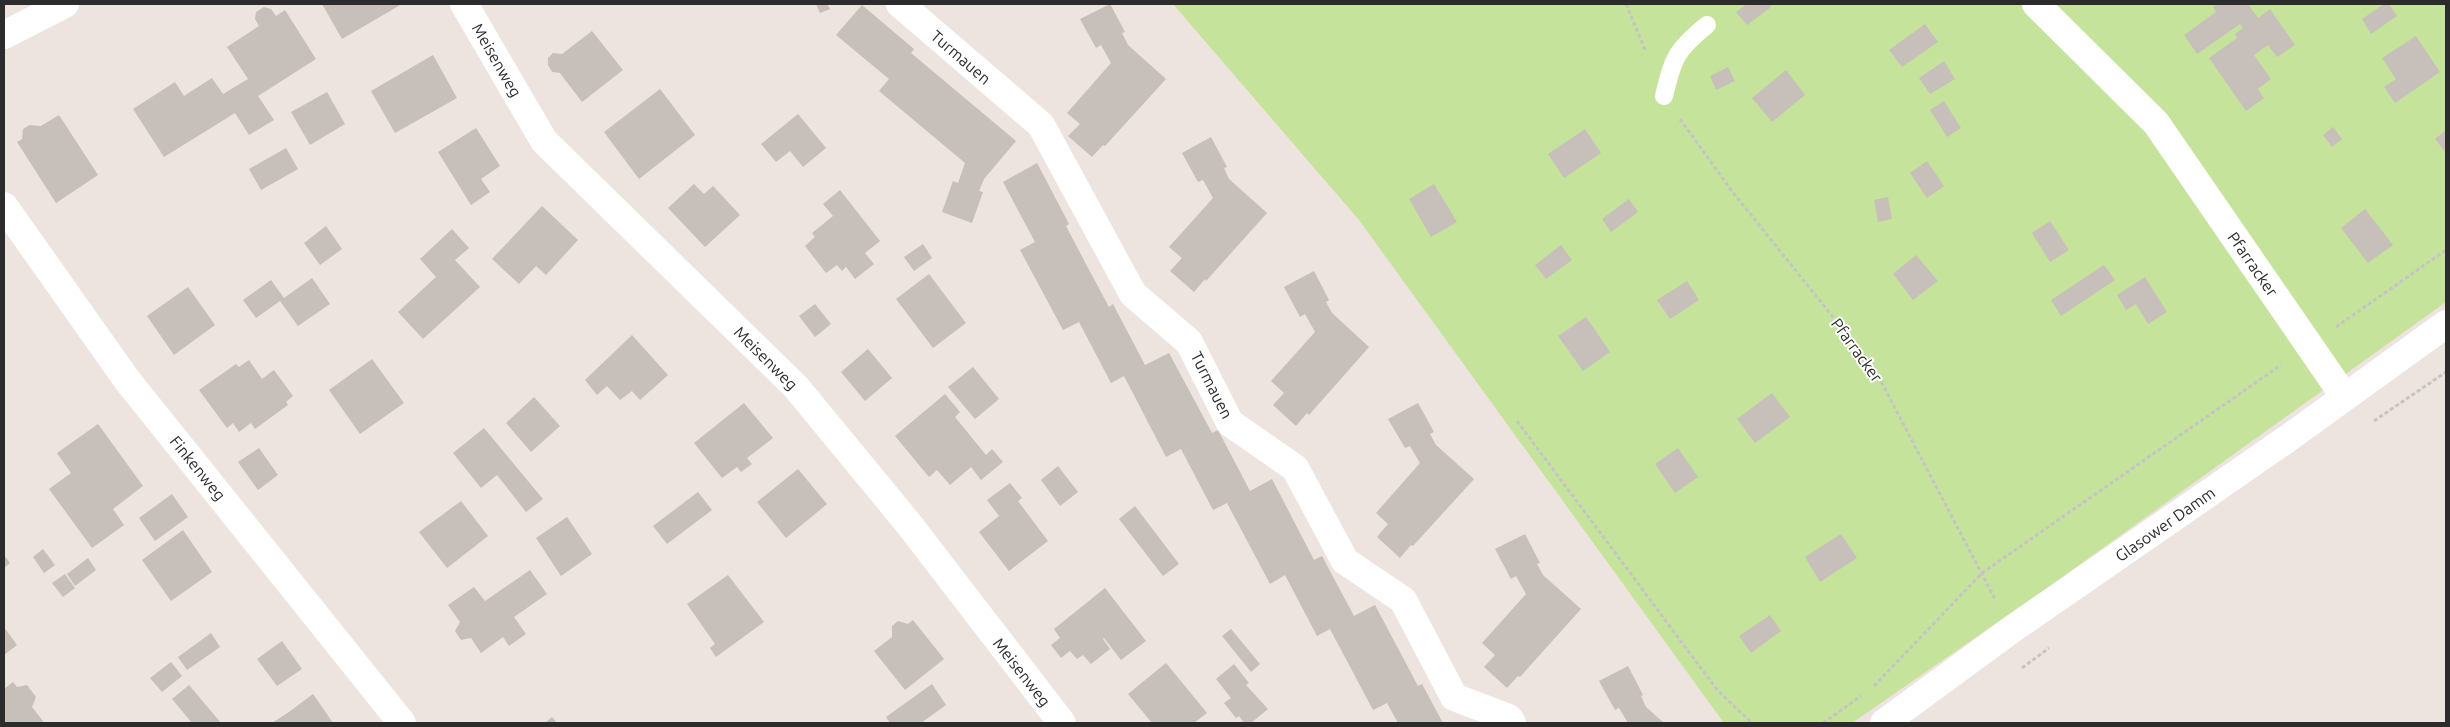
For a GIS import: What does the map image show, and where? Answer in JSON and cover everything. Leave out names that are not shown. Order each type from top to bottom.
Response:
[{"type":"street","points":[[4,35],[65,4]]},
{"type":"street","name":"Meisenweg","points":[[464,4],[544,141],[796,387],[908,523],[1062,723]]},
{"type":"street","name":"Turmauen","points":[[900,4],[1042,125],[1133,294],[1189,342],[1230,423],[1295,468],[1345,561],[1403,600],[1454,697],[1509,718],[1512,723]]},
{"type":"street","name":"Pfarracker","points":[[2036,4],[2156,123],[2344,396]]},
{"type":"street","name":"Finkenweg","points":[[4,206],[127,380],[402,723]]},
{"type":"street","name":"Glasower Damm","points":[[1884,723],[2011,630],[2287,439],[2446,324]]},
{"type":"lane","points":[[1664,96],[1671,67],[1684,44],[1707,25]]},
{"type":"path","name":"Pfarracker","points":[[1664,96],[1730,190],[1874,368],[2011,630]]},
{"type":"path","points":[[1872,687],[1982,573],[2446,250]]},
{"type":"path","points":[[1517,421],[1718,691],[1752,723]]},
{"type":"path","points":[[1823,723],[1865,692]]},
{"type":"green space","points":[[1173,4],[2446,4],[2446,302],[2047,588],[1852,723],[1724,723],[1359,220]]},
{"type":"building","points":[[322,4],[402,4],[342,39]]},
{"type":"building","points":[[816,4],[827,4],[830,9],[820,13]]},
{"type":"building","points":[[1110,4],[1125,32],[1122,33],[1128,45],[1166,79],[1105,146],[1103,145],[1092,157],[1068,136],[1080,124],[1067,113],[1111,63],[1101,45],[1096,48],[1080,19]]},
{"type":"building","points":[[1747,4],[1769,4],[1771,7],[1747,25],[1736,12]]},
{"type":"building","points":[[2218,4],[2248,4],[2258,18],[2270,9],[2295,45],[2277,57],[2268,45],[2254,55],[2271,79],[2258,89],[2264,98],[2246,111],[2209,58],[2237,38],[2235,34],[2243,28],[2240,24],[2197,54],[2184,35],[2216,12],[2213,7]]},
{"type":"building","points":[[2384,4],[2389,4],[2397,16],[2371,34],[2362,19]]},
{"type":"building","points":[[862,5],[914,49],[911,53],[1016,141],[984,179],[979,191],[983,192],[972,223],[942,212],[953,181],[958,183],[965,163],[879,91],[889,79],[836,35]]},
{"type":"building","points":[[264,7],[271,9],[276,16],[285,10],[316,59],[258,96],[274,120],[249,135],[235,113],[164,157],[133,109],[175,82],[184,96],[212,78],[223,94],[248,79],[227,47],[259,26],[255,19],[256,12]]},
{"type":"building","points":[[1925,24],[1938,42],[1902,67],[1889,50]]},
{"type":"building","points":[[592,31],[623,70],[582,102],[560,73],[552,72],[548,65],[548,58],[553,53],[562,54]]},
{"type":"building","points":[[2416,36],[2440,72],[2395,103],[2384,87],[2396,79],[2382,58]]},
{"type":"building","points":[[433,55],[457,98],[395,133],[371,91]]},
{"type":"building","points":[[1944,61],[1955,79],[1930,94],[1919,78]]},
{"type":"building","points":[[1728,67],[1735,81],[1716,90],[1710,76]]},
{"type":"building","points":[[1786,70],[1805,95],[1772,122],[1752,98]]},
{"type":"building","points":[[660,89],[695,135],[639,179],[604,132]]},
{"type":"building","points":[[327,92],[345,124],[310,145],[291,112]]},
{"type":"building","points":[[1944,101],[1961,128],[1947,137],[1930,110]]},
{"type":"building","points":[[798,114],[826,148],[803,167],[790,151],[776,162],[761,144]]},
{"type":"building","points":[[59,115],[98,175],[56,203],[17,142],[22,139],[23,129],[30,125],[41,126]]},
{"type":"building","points":[[2333,127],[2342,139],[2332,147],[2323,135]]},
{"type":"building","points":[[476,128],[500,166],[481,179],[490,192],[471,205],[438,152]]},
{"type":"building","points":[[1585,129],[1601,153],[1564,178],[1548,154]]},
{"type":"building","points":[[2446,130],[2446,153],[2435,139]]},
{"type":"building","points":[[1211,137],[1227,167],[1224,168],[1229,179],[1267,213],[1194,292],[1170,271],[1182,258],[1169,247],[1213,198],[1203,180],[1198,182],[1182,153]]},
{"type":"building","points":[[286,148],[298,169],[261,190],[249,169]]},
{"type":"building","points":[[1927,161],[1944,186],[1927,198],[1910,173]]},
{"type":"building","points":[[1037,163],[1069,224],[1066,226],[1087,266],[1109,307],[1113,304],[1145,365],[1169,353],[1212,433],[1218,430],[1250,491],[1272,479],[1314,560],[1322,556],[1354,616],[1375,605],[1418,686],[1422,684],[1443,723],[1398,723],[1387,703],[1373,710],[1330,629],[1317,636],[1285,575],[1270,584],[1227,503],[1213,510],[1181,449],[1166,457],[1124,376],[1111,383],[1079,322],[1063,330],[1020,250],[1035,242],[1003,182]]},
{"type":"building","points":[[694,184],[704,194],[713,186],[740,215],[705,247],[668,208]]},
{"type":"building","points":[[1434,184],[1457,222],[1431,237],[1409,199]]},
{"type":"building","points":[[840,190],[880,241],[865,253],[874,264],[855,279],[846,267],[842,271],[837,265],[826,273],[805,246],[815,237],[812,233],[833,216],[823,204]]},
{"type":"building","points":[[1888,197],[1892,219],[1878,222],[1874,200]]},
{"type":"building","points":[[1629,199],[1638,212],[1611,232],[1602,219]]},
{"type":"building","points":[[542,206],[578,240],[546,275],[536,266],[519,284],[492,259]]},
{"type":"building","points":[[2365,209],[2393,245],[2368,263],[2341,228]]},
{"type":"building","points":[[2050,221],[2069,250],[2050,262],[2032,233]]},
{"type":"building","points":[[326,226],[342,249],[320,265],[304,243]]},
{"type":"building","points":[[452,229],[469,248],[455,260],[480,287],[423,339],[398,312],[436,277],[420,259]]},
{"type":"building","points":[[923,244],[932,258],[914,271],[904,257]]},
{"type":"building","points":[[1561,245],[1572,260],[1546,279],[1535,265]]},
{"type":"building","points":[[1916,255],[1938,281],[1913,300],[1893,274]]},
{"type":"building","points":[[2104,265],[2115,280],[2061,316],[2051,300]]},
{"type":"building","points":[[1314,271],[1329,300],[1326,302],[1332,313],[1369,347],[1309,415],[1307,413],[1296,426],[1273,405],[1284,393],[1271,381],[1315,332],[1305,314],[1300,317],[1284,287]]},
{"type":"building","points":[[929,274],[966,323],[933,348],[896,299]]},
{"type":"building","points":[[2145,277],[2167,312],[2148,324],[2136,304],[2126,310],[2117,295]]},
{"type":"building","points":[[312,278],[330,304],[298,326],[280,301],[256,318],[243,300],[271,280],[284,298]]},
{"type":"building","points":[[1687,281],[1699,300],[1670,319],[1657,300]]},
{"type":"building","points":[[188,287],[215,325],[174,355],[147,316]]},
{"type":"building","points":[[815,304],[831,324],[815,337],[799,316]]},
{"type":"building","points":[[1586,317],[1610,352],[1583,371],[1558,336]]},
{"type":"building","points":[[632,335],[668,375],[640,400],[632,391],[620,400],[607,386],[597,395],[585,380]]},
{"type":"building","points":[[868,349],[892,378],[865,401],[841,372]]},
{"type":"building","points":[[372,359],[404,403],[360,434],[329,390]]},
{"type":"building","points":[[249,360],[262,379],[274,370],[293,396],[286,402],[288,405],[255,429],[251,423],[239,432],[233,423],[227,428],[199,390],[236,364],[239,367]]},
{"type":"building","points":[[973,367],[999,399],[975,419],[948,387]]},
{"type":"building","points":[[1772,393],[1790,417],[1755,443],[1737,419]]},
{"type":"building","points":[[945,394],[960,412],[955,417],[986,455],[992,449],[1003,462],[981,480],[971,467],[950,485],[937,470],[929,477],[895,436]]},
{"type":"building","points":[[534,397],[560,426],[531,452],[506,423]]},
{"type":"building","points":[[744,403],[773,438],[747,458],[752,464],[741,472],[737,467],[722,478],[694,443]]},
{"type":"building","points":[[1418,403],[1434,432],[1430,434],[1436,445],[1474,479],[1400,558],[1377,537],[1388,524],[1376,513],[1420,463],[1410,446],[1405,448],[1388,419]]},
{"type":"building","points":[[98,424],[143,486],[113,509],[124,525],[92,548],[49,489],[71,473],[57,453]]},
{"type":"building","points":[[484,428],[543,499],[526,512],[497,475],[481,488],[453,453]]},
{"type":"building","points":[[259,448],[278,475],[258,490],[238,462]]},
{"type":"building","points":[[1678,448],[1698,477],[1675,493],[1655,464]]},
{"type":"building","points":[[1058,466],[1078,492],[1060,506],[1041,480]]},
{"type":"building","points":[[798,469],[827,504],[786,538],[757,502]]},
{"type":"building","points":[[1010,483],[1022,498],[1018,501],[1048,541],[1009,571],[979,532],[999,516],[987,500]]},
{"type":"building","points":[[698,492],[712,510],[667,544],[653,526]]},
{"type":"building","points":[[172,494],[188,517],[155,541],[139,518]]},
{"type":"building","points":[[461,501],[488,536],[447,568],[419,532]]},
{"type":"building","points":[[1135,506],[1179,564],[1163,576],[1119,519]]},
{"type":"building","points":[[567,517],[592,554],[561,576],[536,538]]},
{"type":"building","points":[[183,530],[212,572],[171,601],[142,560]]},
{"type":"building","points":[[1525,534],[1540,563],[1537,564],[1543,575],[1581,609],[1520,677],[1518,676],[1507,688],[1484,667],[1495,655],[1482,643],[1526,594],[1516,576],[1511,579],[1495,549]]},
{"type":"building","points":[[1841,534],[1857,558],[1820,582],[1805,557]]},
{"type":"building","points":[[43,549],[55,565],[44,573],[33,557]]},
{"type":"building","points":[[4,555],[10,563],[4,568]]},
{"type":"building","points":[[88,558],[96,570],[75,586],[67,574]]},
{"type":"building","points":[[530,570],[547,594],[514,617],[526,634],[509,646],[503,637],[481,653],[471,638],[461,640],[455,631],[460,622],[448,605],[474,587],[485,601]]},
{"type":"building","points":[[65,574],[75,588],[63,597],[52,583]]},
{"type":"building","points":[[728,575],[764,622],[716,657],[710,648],[715,644],[687,604]]},
{"type":"building","points":[[1105,588],[1146,641],[1121,660],[1104,638],[1110,649],[1091,664],[1083,655],[1077,659],[1070,651],[1061,658],[1051,645],[1060,638],[1054,629]]},
{"type":"building","points":[[1770,615],[1781,631],[1751,653],[1739,636]]},
{"type":"building","points":[[913,620],[944,659],[905,690],[874,651],[892,637],[892,626],[898,621],[908,624]]},
{"type":"building","points":[[4,627],[17,645],[4,655]]},
{"type":"building","points":[[1231,629],[1260,664],[1251,672],[1222,636]]},
{"type":"building","points":[[211,633],[220,647],[187,670],[178,657]]},
{"type":"building","points":[[282,641],[302,669],[277,686],[257,659]]},
{"type":"building","points":[[171,662],[182,676],[162,692],[150,678]]},
{"type":"building","points":[[1166,663],[1207,713],[1194,723],[1152,723],[1128,694]]},
{"type":"building","points":[[1234,664],[1249,683],[1246,685],[1268,709],[1251,723],[1244,723],[1239,716],[1236,718],[1224,703],[1231,698],[1216,679]]},
{"type":"building","points":[[1628,666],[1643,695],[1641,696],[1646,707],[1664,723],[1628,723],[1619,708],[1615,710],[1599,681]]},
{"type":"building","points":[[13,682],[17,687],[27,685],[36,697],[32,707],[43,721],[41,723],[4,723],[4,689]]},
{"type":"building","points":[[932,684],[946,705],[921,723],[890,723],[886,717]]},
{"type":"building","points":[[189,685],[221,723],[192,723],[172,699]]},
{"type":"building","points":[[313,694],[333,723],[272,723],[289,712]]},
{"type":"building","points":[[552,717],[557,723],[545,723]]}]
